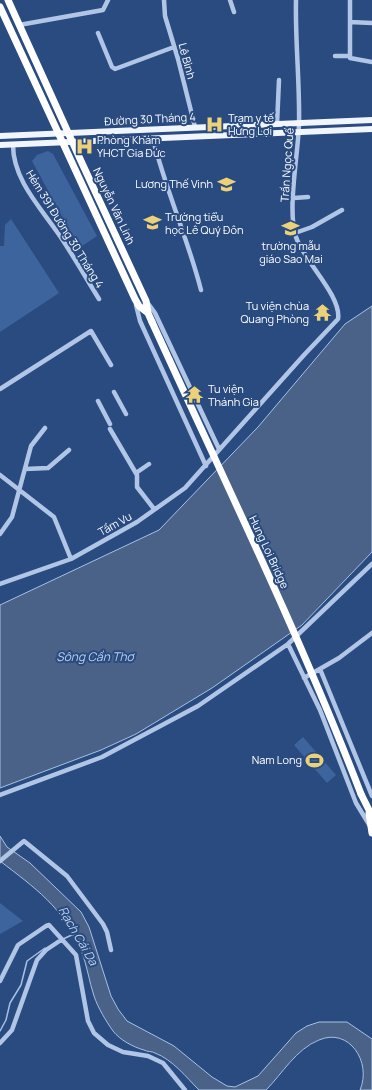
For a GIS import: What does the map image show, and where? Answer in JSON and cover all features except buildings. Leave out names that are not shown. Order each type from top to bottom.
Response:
[{"type":"highway","name":"Nguyễn Văn Linh","points":[[8,0],[146,301],[148,313],[152,322]]},
{"type":"highway","name":"Nguyễn Văn Linh","points":[[0,7],[62,144],[139,306],[148,313]]},
{"type":"highway","name":"Hung Loi Bridge","points":[[152,322],[337,731],[361,794],[371,814],[371,829]]},
{"type":"main road","name":"Đường 30 Tháng 4","points":[[0,136],[372,120]]},
{"type":"main road","name":"Đường 30 Tháng 4","points":[[0,145],[62,144],[298,134],[372,129]]},
{"type":"street","points":[[20,25],[103,10],[108,0]]},
{"type":"street","name":"Lê Bình","points":[[164,0],[165,16],[195,127]]},
{"type":"street","points":[[230,0],[234,12]]},
{"type":"street","name":"Trần Ngọc Quế","points":[[296,0],[299,124],[293,216],[295,233],[334,300],[338,310],[338,319]]},
{"type":"street","points":[[350,0],[350,56]]},
{"type":"street","points":[[350,22],[372,23]]},
{"type":"street","points":[[98,32],[112,67],[115,68],[174,47]]},
{"type":"street","points":[[335,56],[350,56],[350,58],[372,62]]},
{"type":"street","points":[[277,124],[279,80]]},
{"type":"street","points":[[153,139],[162,176],[196,268],[202,290]]},
{"type":"street","name":"Hẻm 391 Đường 30 Tháng 4","points":[[13,145],[14,160],[18,174],[99,299]]},
{"type":"street","points":[[294,198],[308,197]]},
{"type":"street","points":[[295,233],[312,228],[342,210]]},
{"type":"street","points":[[136,299],[140,321],[206,466]]},
{"type":"street","points":[[146,301],[155,313],[219,450]]},
{"type":"street","name":"Tầm Vu","points":[[0,584],[71,559],[137,522],[186,488],[304,355],[338,319]]},
{"type":"street","points":[[0,389],[91,331],[111,365]]},
{"type":"street","points":[[114,392],[126,414]]},
{"type":"street","points":[[98,401],[136,473],[138,487],[154,510]]},
{"type":"street","points":[[0,534],[12,517],[31,446],[44,428]]},
{"type":"street","points":[[25,469],[48,468],[69,450]]},
{"type":"street","points":[[136,473],[149,464]]},
{"type":"street","points":[[0,475],[54,517],[71,559]]},
{"type":"street","points":[[0,795],[109,753],[198,706],[288,644],[371,566]]},
{"type":"street","points":[[304,678],[339,658],[372,633]]},
{"type":"street","points":[[288,644],[320,710],[356,803],[371,829]]},
{"type":"street","points":[[320,669],[372,796]]},
{"type":"street","points":[[0,861],[24,841],[70,879],[105,927],[111,950]]},
{"type":"street","points":[[0,981],[18,945],[48,925],[61,940],[72,949],[79,963],[88,1021],[94,1033],[108,1045],[123,1052],[148,1056],[163,1063],[185,1090]]},
{"type":"street","points":[[0,1043],[12,1030],[38,960],[46,950],[61,940]]},
{"type":"shaded area","points":[[48,151],[53,154],[97,236],[79,248],[32,161],[37,155]]},
{"type":"shaded area","points":[[11,219],[59,293],[0,332],[0,246],[4,246],[5,225]]},
{"type":"shaded area","name":"Nam Long","points":[[303,737],[336,775],[327,783],[294,745]]},
{"type":"shaded area","points":[[0,903],[23,921],[0,934]]},
{"type":"water","name":"Sông Cần Thơ","points":[[372,306],[372,552],[302,625],[212,688],[136,734],[101,750],[0,788],[0,605],[159,530],[258,427],[345,324]]},
{"type":"water","name":"Rạch Cái Da","points":[[0,836],[7,847],[30,863],[81,912],[89,927],[111,996],[127,1021],[174,1046],[212,1077],[227,1086],[235,1087],[258,1076],[296,1033],[307,1026],[319,1022],[347,1022],[372,1039],[372,1090],[360,1090],[363,1079],[363,1069],[360,1058],[348,1043],[340,1038],[330,1037],[319,1040],[303,1049],[266,1090],[199,1090],[179,1069],[162,1056],[127,1043],[113,1031],[105,1019],[94,996],[81,950],[66,922],[47,900],[25,880],[0,861]]},
{"type":"waterway","points":[[63,939],[74,934]]},
{"type":"waterway","points":[[0,1031],[6,1020],[10,1003],[21,985],[27,961],[45,948]]},
{"type":"place","name":"Trạm y tế Hưng Lợi","points":[[215,124]]},
{"type":"place","name":"Phòng Khám YHCT Gia Đức","points":[[84,146]]},
{"type":"place","name":"Lương Thế Vinh","points":[[226,184]]},
{"type":"place","name":"Trường tiểu học Lê Quý Đôn","points":[[152,223]]},
{"type":"place","name":"trường mẫu giáo Sao Mai","points":[[291,228]]},
{"type":"place","name":"Tu viện chùa Quang Phòng","points":[[322,312]]},
{"type":"place","name":"Tu viện Thánh Gia","points":[[195,395]]},
{"type":"place","name":"Nam Long","points":[[315,760]]}]
